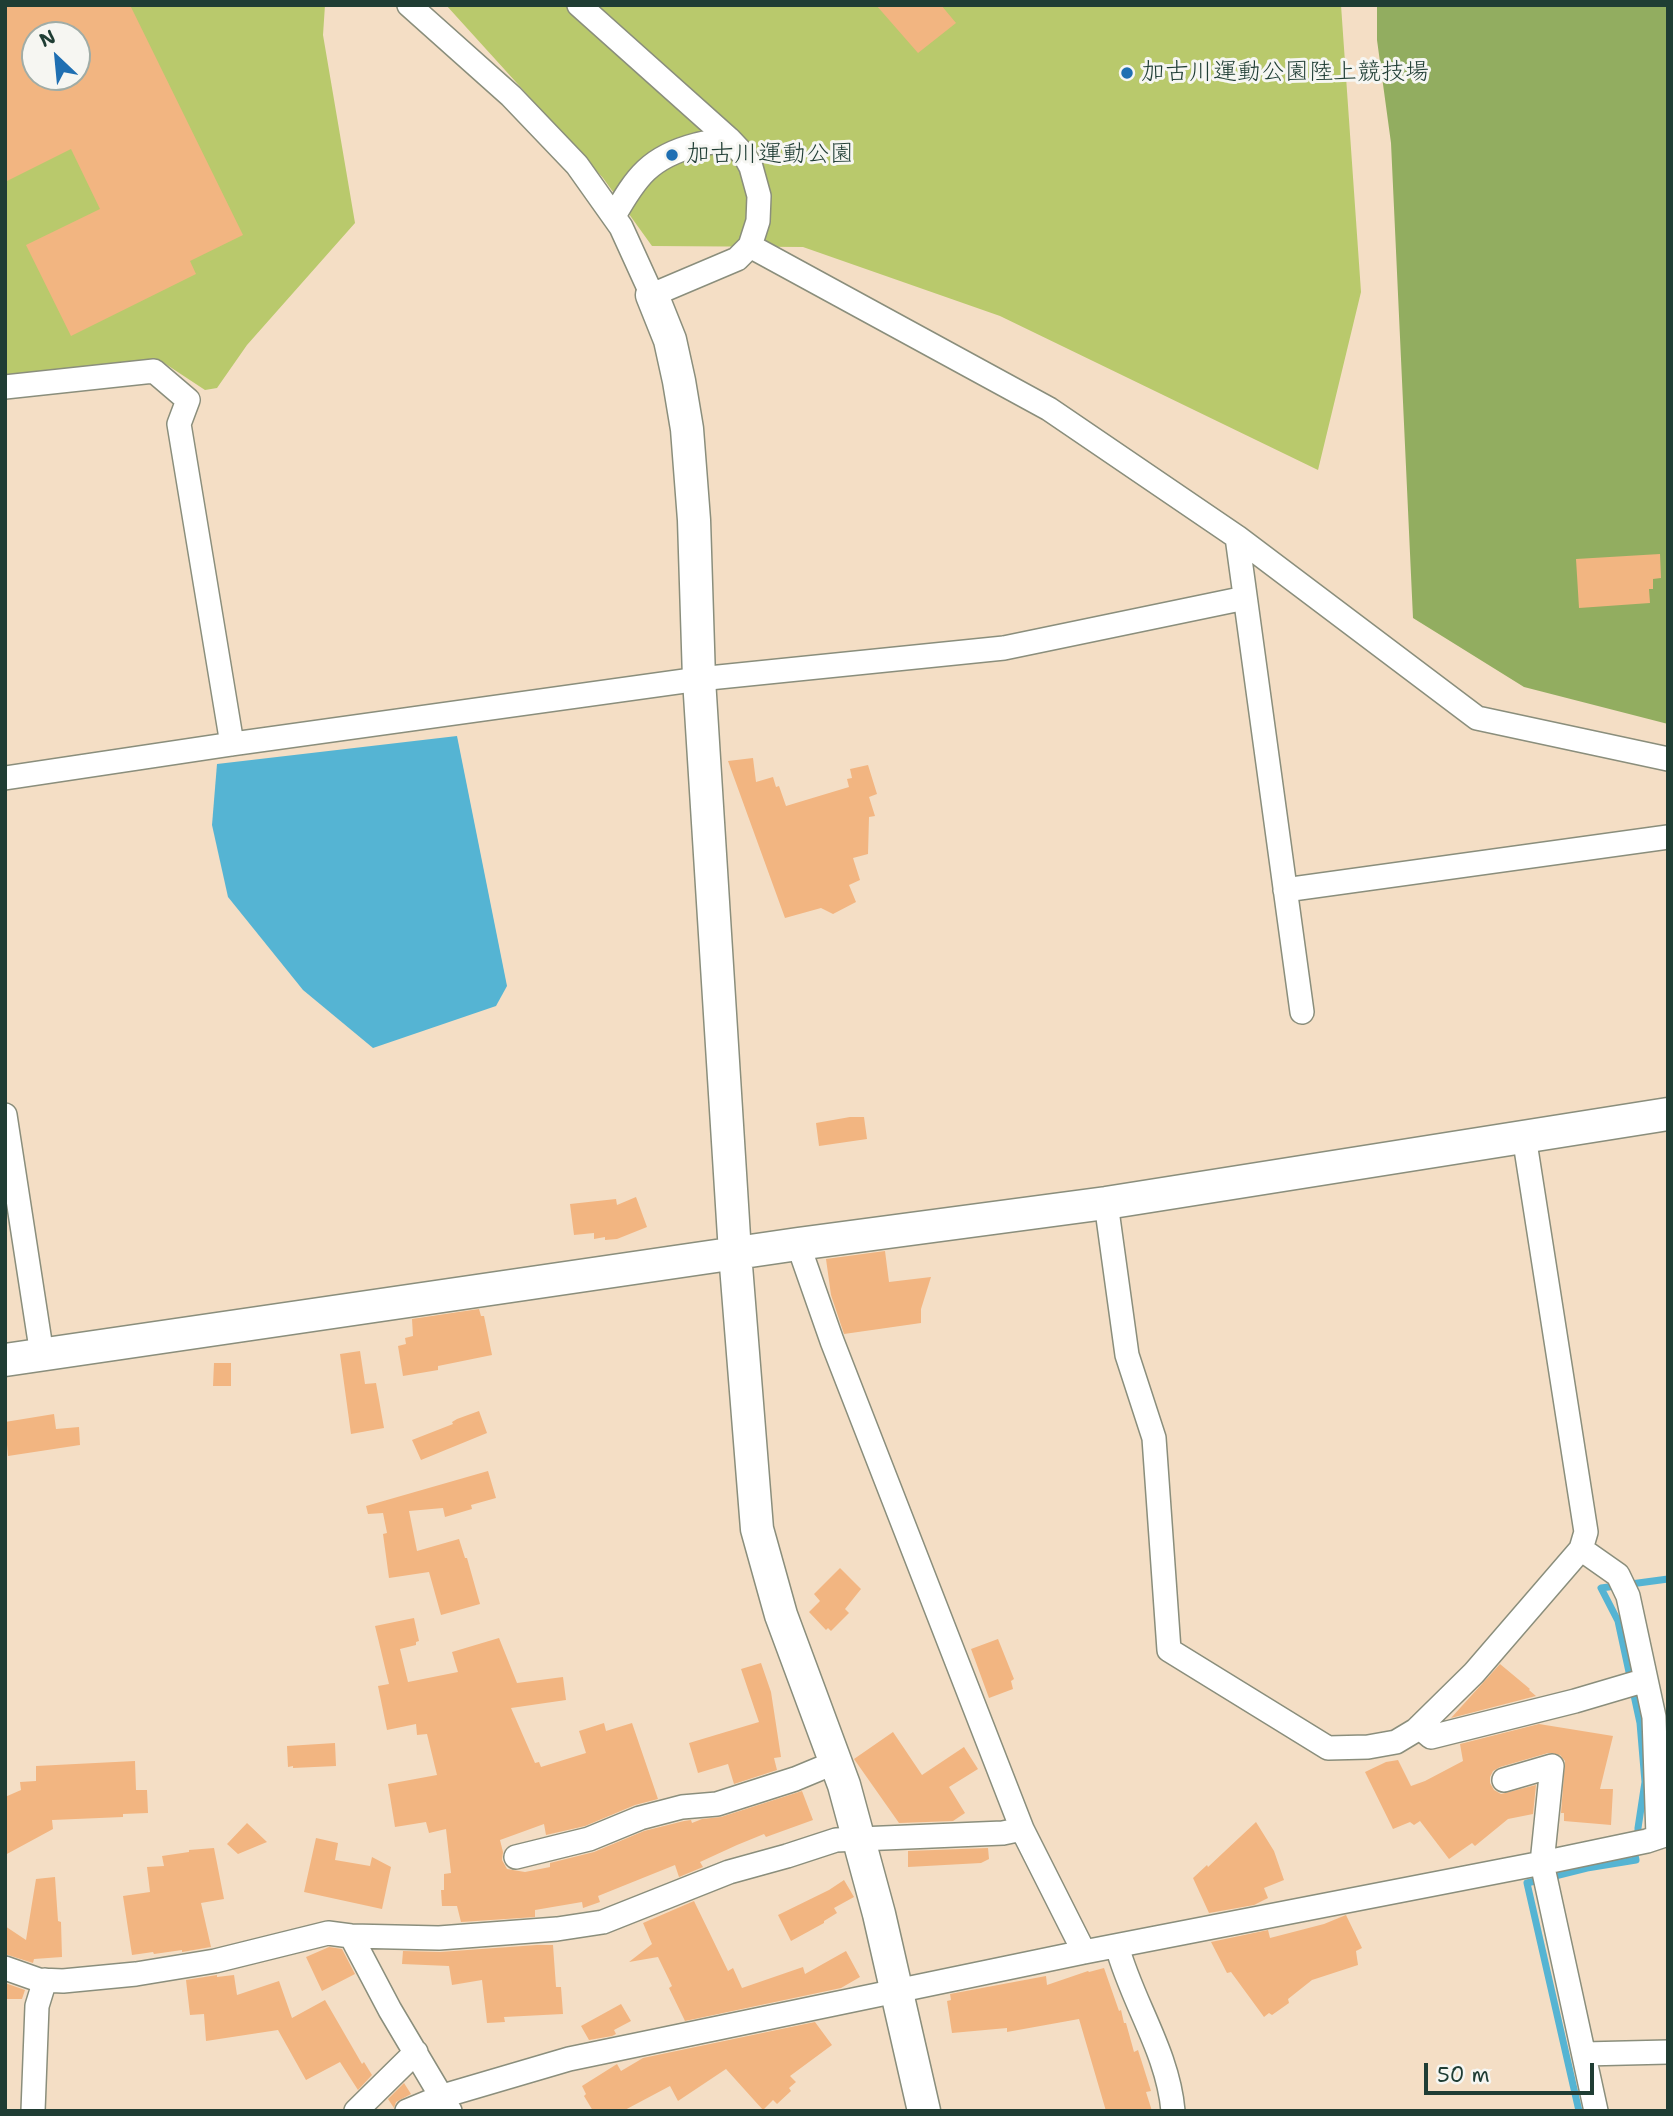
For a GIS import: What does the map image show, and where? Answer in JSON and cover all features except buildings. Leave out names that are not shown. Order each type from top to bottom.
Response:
[{"type":"street","points":[[410,5],[511,96],[578,164],[621,227],[670,340],[687,429],[694,520],[699,679],[734,1253],[757,1529],[781,1615],[836,1762],[860,1838],[924,2111]]},
{"type":"street","points":[[579,5],[729,139],[751,167],[758,196],[758,221],[750,246],[737,259],[652,295]]},
{"type":"street","points":[[614,216],[633,183],[644,170],[695,145],[729,139]]},
{"type":"street","points":[[750,246],[1049,409],[1237,537],[1477,718],[1668,759]]},
{"type":"street","points":[[5,387],[154,371],[188,400],[179,424],[232,744]]},
{"type":"street","points":[[1237,537],[1302,1012]]},
{"type":"street","points":[[5,778],[699,679],[1004,648],[1245,598]]},
{"type":"street","points":[[1285,890],[1668,837]]},
{"type":"street","points":[[5,1360],[734,1253],[1106,1203],[1668,1114]]},
{"type":"street","points":[[5,1115],[13,1227],[42,1354]]},
{"type":"street","points":[[1106,1203],[1126,1355],[1154,1438],[1169,1650],[1328,1748],[1368,1747],[1396,1742],[1419,1727],[1474,1673],[1581,1549],[1586,1532],[1524,1136]]},
{"type":"street","points":[[798,1244],[832,1341],[1022,1829],[1084,1952]]},
{"type":"street","points":[[407,2111],[447,2103],[569,2059],[1117,1945],[1542,1863],[1650,1839],[1654,1717],[1635,1683],[1623,1586],[1581,1549]]},
{"type":"street","points":[[1419,1727],[1431,1737],[1635,1683]]},
{"type":"street","points":[[516,1857],[589,1839],[640,1818],[682,1807],[717,1804],[795,1779],[836,1762]]},
{"type":"street","points":[[1504,1780],[1552,1766],[1542,1863],[1597,2111]]},
{"type":"street","points":[[5,1968],[44,1980],[63,1981],[136,1974],[215,1961],[328,1933],[439,1938],[603,1922],[729,1872],[836,1840],[1003,1833],[1022,1829]]},
{"type":"street","points":[[351,1936],[370,1974],[447,2103]]},
{"type":"street","points":[[1117,1945],[1120,1959],[1163,2062],[1171,2089],[1173,2111]]},
{"type":"street","points":[[33,2111],[37,2006],[44,1980]]},
{"type":"street","points":[[356,2111],[416,2052]]},
{"type":"street","points":[[1584,2054],[1668,2052]]},
{"type":"green space","points":[[5,5],[325,5],[323,35],[355,223],[247,345],[217,388],[205,390],[161,361],[5,377]]},
{"type":"green space","name":"加古川運動公園陸上競技場","points":[[446,5],[1341,5],[1361,292],[1318,470],[1000,316],[803,247],[652,246],[603,178]]},
{"type":"green space","points":[[1377,5],[1668,5],[1668,724],[1524,687],[1413,618],[1391,143],[1377,40]]},
{"type":"water","points":[[457,736],[507,986],[496,1006],[373,1048],[303,990],[228,897],[212,825],[217,764]]},
{"type":"waterway","points":[[1579,2111],[1527,1883],[1587,1868],[1636,1860],[1645,1782],[1640,1723],[1618,1621],[1601,1588],[1668,1579]]},
{"type":"place","name":"加古川運動公園陸上競技場","points":[[1127,73]]},
{"type":"place","name":"加古川運動公園","points":[[672,155]]}]
